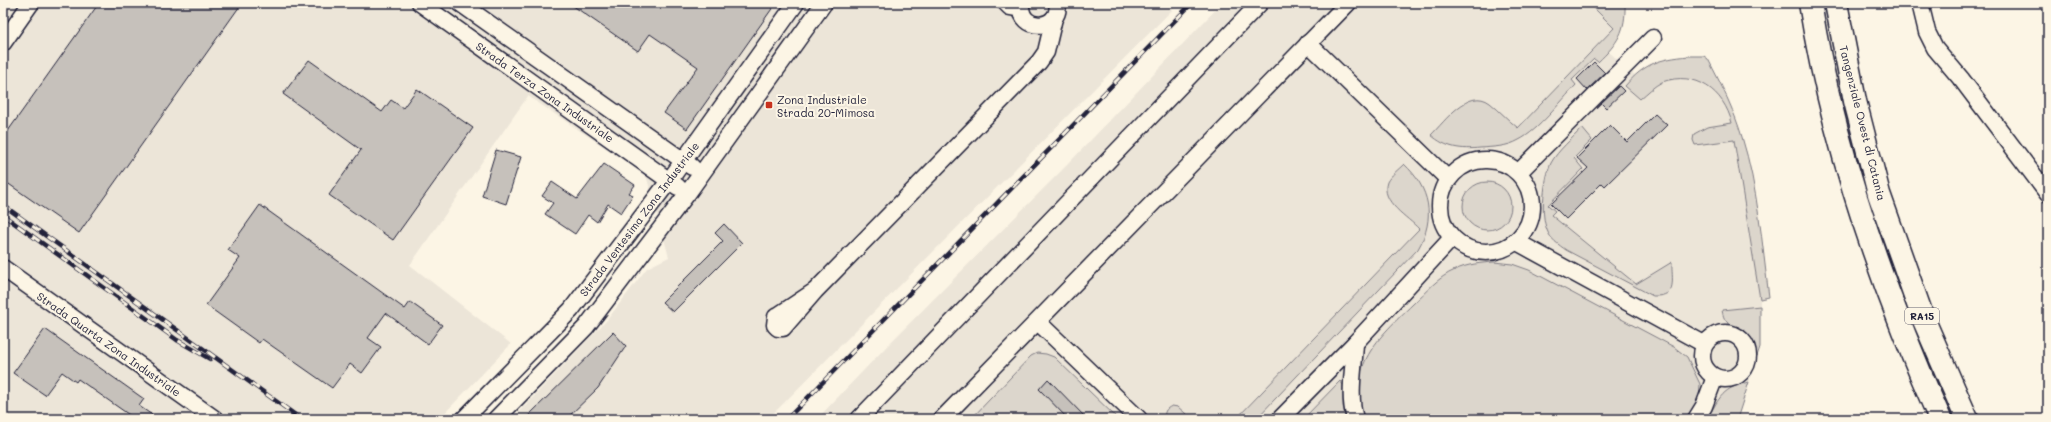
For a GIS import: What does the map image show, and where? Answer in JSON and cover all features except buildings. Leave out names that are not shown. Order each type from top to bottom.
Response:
[{"type":"highway","name":"RA15","points":[[1810,3],[1831,106],[1869,241],[1903,332],[1940,419]]},
{"type":"highway","name":"Tangenziale Ovest di Catania","points":[[1836,3],[1855,101],[1879,194],[1923,318],[1967,419]]},
{"type":"highway","points":[[1885,210],[1917,268],[1955,366],[1979,419]]},
{"type":"highway","points":[[1929,393],[1935,419]]},
{"type":"street","points":[[3,43],[31,3]]},
{"type":"street","name":"Strada Terza Zona Industriale","points":[[420,3],[687,194]]},
{"type":"street","name":"Strada Terza Zona Industriale","points":[[460,3],[702,174]]},
{"type":"street","name":"Strada Ventesima Zona Industriale","points":[[464,419],[571,310],[669,181],[796,3]]},
{"type":"street","name":"Strada Ventesima Zona Industriale","points":[[499,416],[586,327],[702,174],[824,3]]},
{"type":"street","points":[[859,419],[1260,3]]},
{"type":"street","points":[[942,419],[1348,3]]},
{"type":"street","points":[[1920,3],[1927,32],[1935,48],[1962,80],[2048,194]]},
{"type":"street","points":[[1016,5],[1037,33],[1040,43],[1039,62]]},
{"type":"street","points":[[1031,24],[1044,25],[1057,8]]},
{"type":"street","points":[[815,291],[1039,62],[1046,52],[1057,8]]},
{"type":"street","points":[[1519,172],[1653,38]]},
{"type":"street","points":[[502,61],[516,42]]},
{"type":"street","points":[[1308,43],[1448,179]]},
{"type":"street","points":[[747,72],[765,85]]},
{"type":"street","points":[[613,140],[627,122]]},
{"type":"street","points":[[1490,159],[1506,163],[1519,172],[1530,188],[1534,207],[1529,226],[1517,242],[1502,250],[1484,253],[1467,248],[1452,238],[1444,225],[1440,210],[1441,194],[1448,179],[1459,168],[1474,161],[1490,159]]},
{"type":"street","points":[[1280,419],[1355,343],[1452,238]]},
{"type":"street","points":[[1517,242],[1704,344]]},
{"type":"street","name":"Strada Quarta Zona Industriale","points":[[3,268],[215,419]]},
{"type":"street","points":[[1038,322],[1139,419]]},
{"type":"street","points":[[1725,332],[1736,335],[1745,343],[1748,355],[1746,367],[1738,375],[1726,379],[1715,377],[1707,371],[1702,363],[1704,344],[1713,335],[1725,332]]},
{"type":"street","points":[[1355,343],[1351,387],[1352,408],[1355,419]]},
{"type":"street","points":[[1696,419],[1704,406],[1715,377]]},
{"type":"street","points":[[484,397],[499,416]]},
{"type":"shaded area","points":[[3,3],[1179,3],[768,419],[512,419],[607,320],[647,268],[669,257],[646,175],[528,96],[410,265],[511,344],[439,419],[3,419]]},
{"type":"shaded area","points":[[1222,3],[1625,3],[1624,26],[1609,52],[1635,75],[1656,61],[1689,56],[1704,56],[1708,59],[1731,108],[1742,138],[1752,183],[1769,297],[1760,300],[1760,347],[1749,382],[1733,386],[1717,401],[1707,419],[817,419],[886,347],[1068,164]]},
{"type":"shaded area","points":[[1589,3],[1625,3],[1624,21],[1619,36],[1611,49],[1598,62],[1594,59],[1572,80],[1576,85],[1534,130],[1510,144],[1473,149],[1454,147],[1442,143],[1431,135],[1458,108],[1466,102],[1474,99],[1482,99],[1490,103],[1518,128],[1614,28]]},
{"type":"shaded area","points":[[1689,56],[1704,56],[1708,59],[1727,97],[1739,127],[1756,196],[1769,297],[1760,299],[1734,140],[1695,145],[1693,140],[1694,134],[1707,127],[1732,123],[1722,101],[1707,86],[1697,81],[1686,79],[1674,79],[1662,82],[1640,99],[1625,86],[1632,78],[1646,67],[1661,61]]},
{"type":"shaded area","points":[[1582,128],[1592,140],[1574,158],[1583,169],[1548,205],[1555,211],[1551,215],[1636,284],[1672,262],[1672,286],[1667,294],[1653,296],[1566,250],[1555,242],[1548,233],[1543,206],[1546,178],[1551,163],[1557,154]]},
{"type":"shaded area","points":[[1404,164],[1420,183],[1428,204],[1427,226],[1424,237],[1418,249],[1256,419],[1236,419],[1419,229],[1391,202],[1386,189],[1388,180]]},
{"type":"shaded area","points":[[1482,182],[1492,182],[1504,189],[1511,201],[1511,211],[1504,223],[1492,230],[1482,230],[1474,226],[1467,219],[1463,211],[1463,201],[1467,193],[1474,186]]},
{"type":"shaded area","points":[[1494,262],[1512,264],[1529,270],[1674,347],[1687,357],[1700,384],[1699,399],[1689,419],[1364,419],[1360,400],[1359,383],[1362,368],[1377,341],[1432,285],[1443,277],[1464,266]]},
{"type":"shaded area","points":[[1760,306],[1760,347],[1757,356],[1753,344],[1746,332],[1728,323],[1723,316],[1722,310]]},
{"type":"shaded area","points":[[1037,353],[1054,357],[1118,419],[971,419],[1031,356]]},
{"type":"shaded area","points":[[1340,381],[1343,385],[1343,406],[1346,419],[1303,419]]},
{"type":"shaded area","points":[[1749,382],[1737,419],[1707,419],[1723,394],[1733,387]]},
{"type":"shaded area","points":[[1172,406],[1178,407],[1192,419],[1165,419],[1166,411]]},
{"type":"railway","points":[[787,419],[1192,3]]},
{"type":"railway","points":[[3,205],[301,419]]},
{"type":"railway","points":[[3,215],[177,340],[210,359]]},
{"type":"place","name":"Zona Industriale Strada 20-Mimosa","points":[[769,105]]}]
